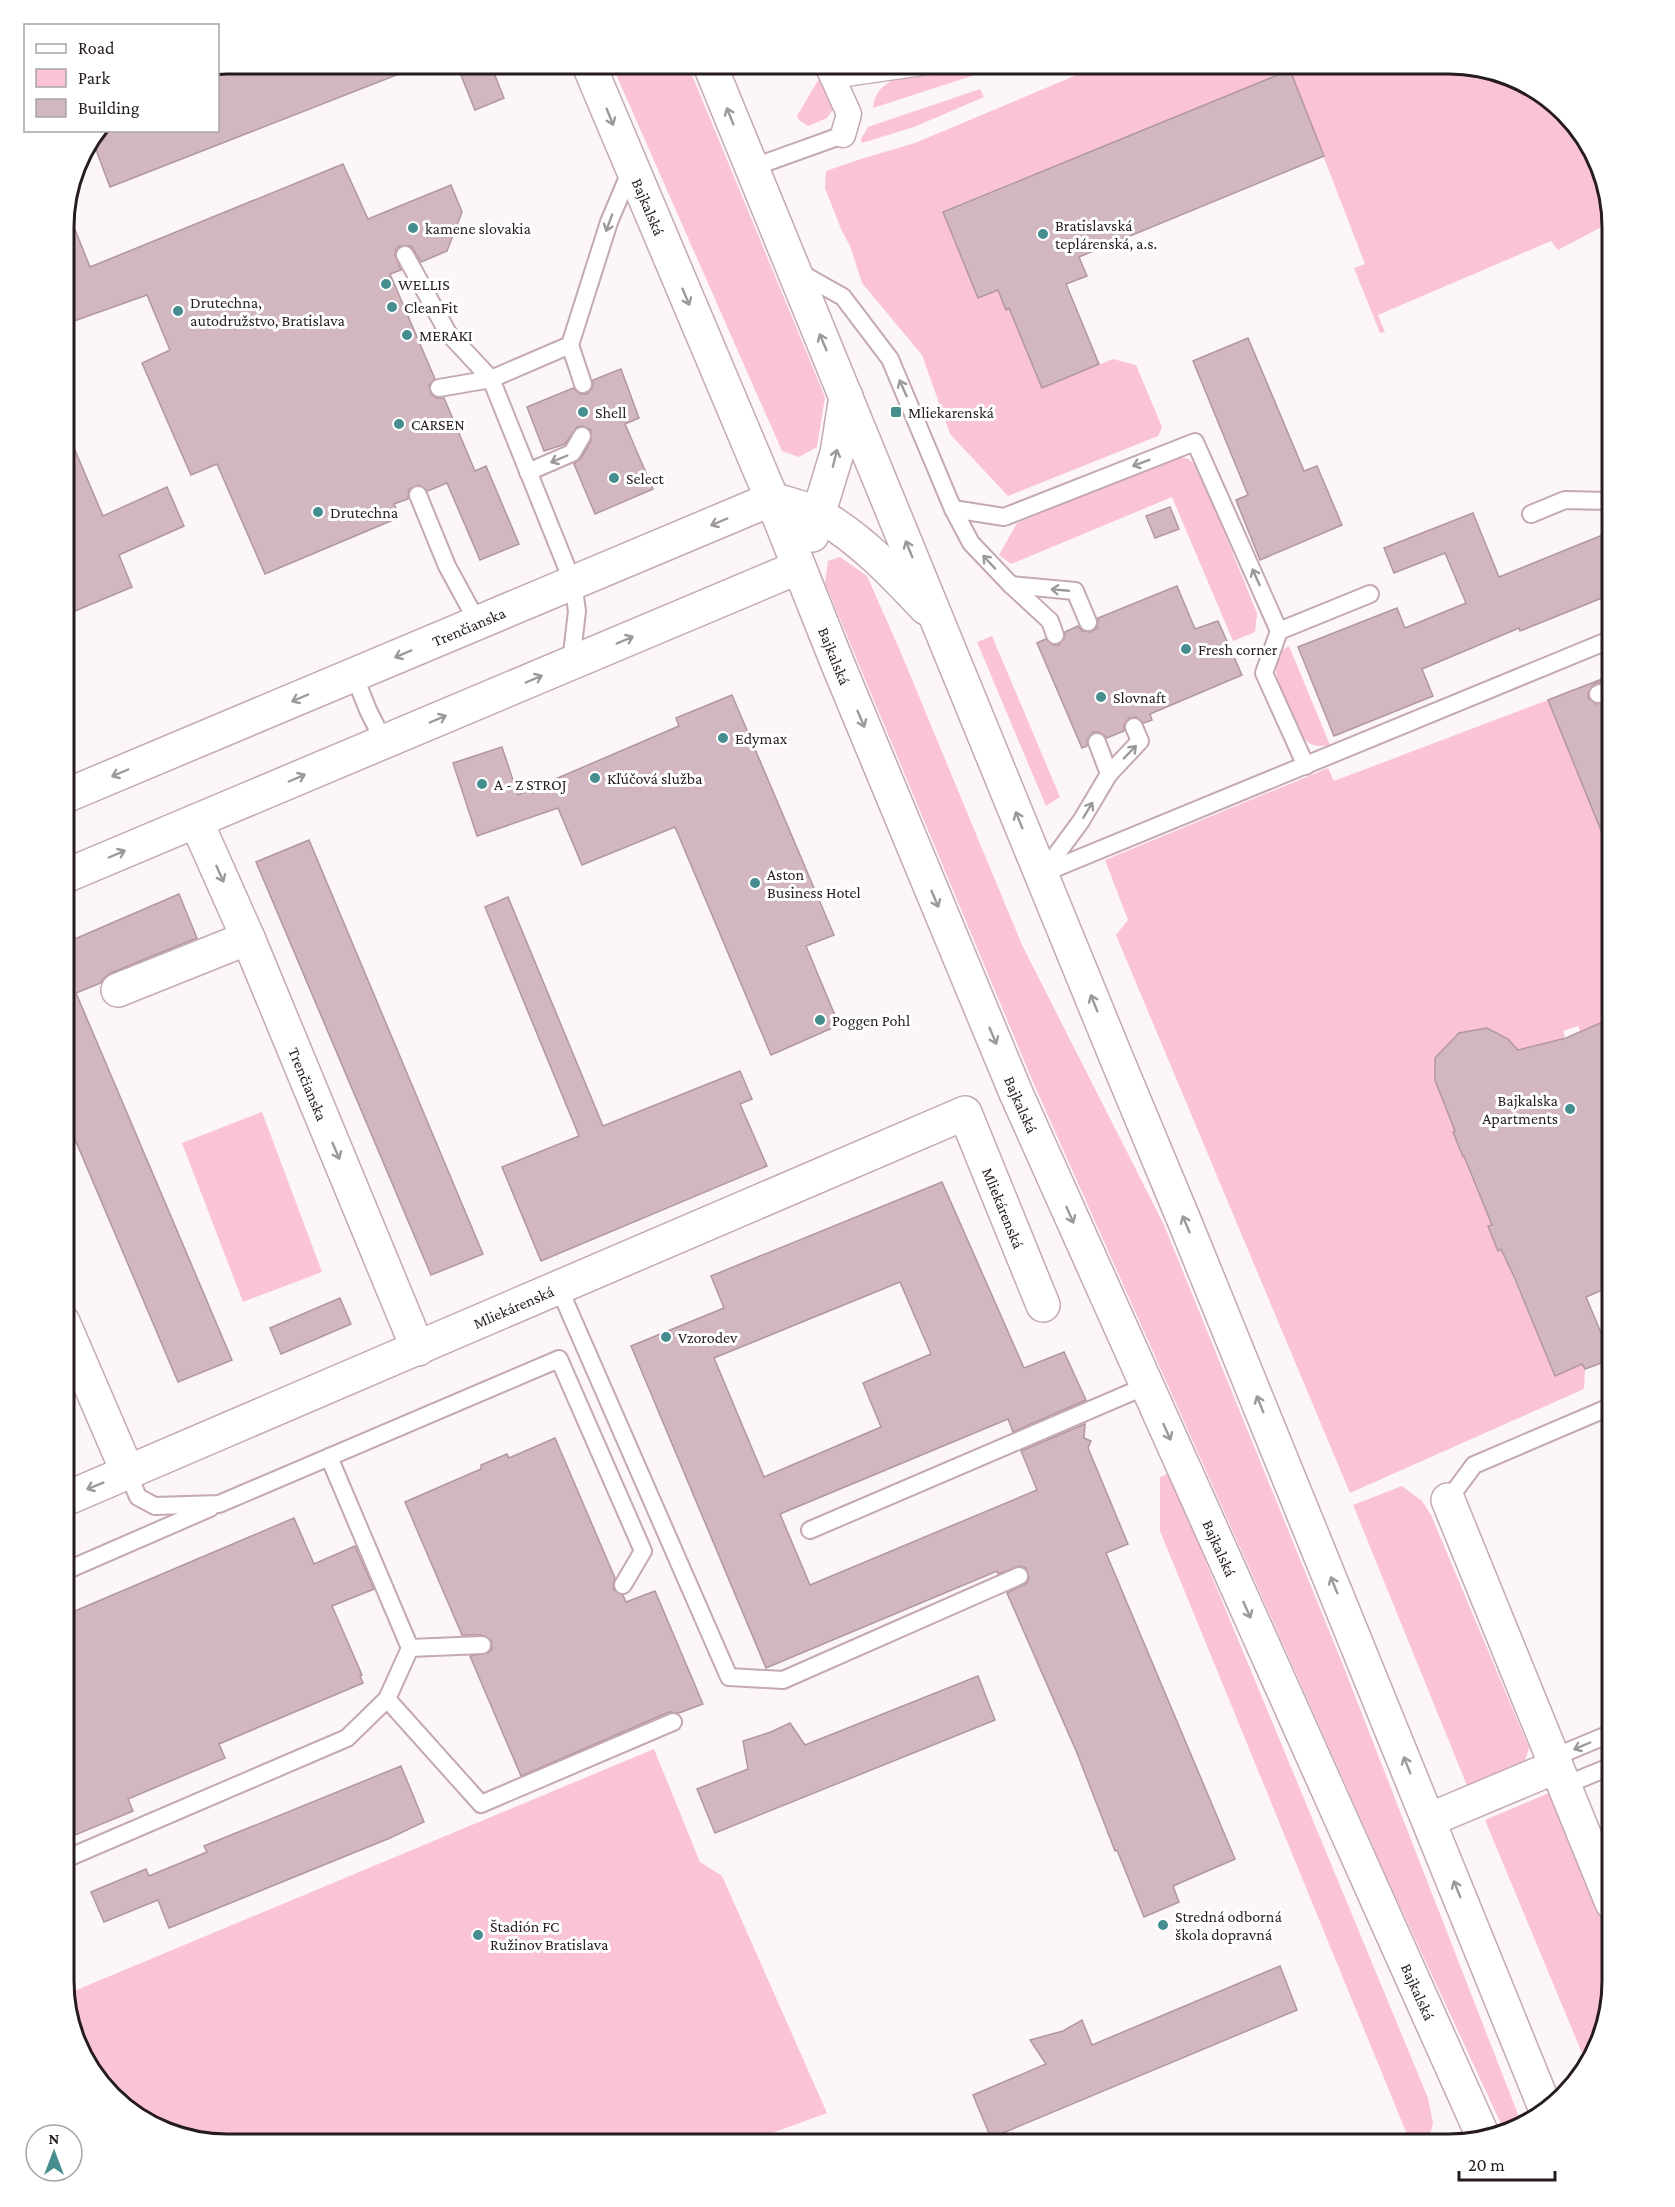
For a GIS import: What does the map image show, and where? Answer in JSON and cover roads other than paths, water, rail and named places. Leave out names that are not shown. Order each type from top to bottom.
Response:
[{"type":"main road","name":"Bajkalská","points":[[592,73],[772,499],[1016,1093],[1480,2130]]},
{"type":"main road","points":[[713,73],[1542,2101]]},
{"type":"main road","points":[[74,872],[799,567],[819,515],[837,453],[846,396]]},
{"type":"main road","points":[[772,499],[819,515],[851,536],[879,560],[939,622]]},
{"type":"main road","name":"Trenčianska","points":[[74,792],[772,499]]},
{"type":"main road","name":"Trenčianska","points":[[196,821],[248,938],[418,1349]]},
{"type":"main road","points":[[118,990],[248,938]]},
{"type":"main road","name":"Mliekárenská","points":[[74,1495],[976,1108],[1043,1305]]},
{"type":"main road","points":[[74,1348],[128,1473]]},
{"type":"main road","points":[[1448,1500],[1602,1880]]},
{"type":"main road","points":[[1429,1820],[1557,1770]]},
{"type":"main road","points":[[1479,1944],[1555,2090]]},
{"type":"street","points":[[831,73],[849,114],[843,135]]},
{"type":"lane","points":[[752,168],[843,135]]},
{"type":"lane","points":[[584,384],[570,345],[609,222],[631,169]]},
{"type":"lane","points":[[405,255],[448,333],[490,379],[528,472],[573,583],[577,610],[571,663]]},
{"type":"lane","points":[[793,269],[843,297],[890,359],[953,509],[970,543],[1050,621],[1055,635]]},
{"type":"lane","points":[[439,387],[490,379],[570,345]]},
{"type":"lane","points":[[528,472],[572,453],[582,436]]},
{"type":"lane","points":[[953,509],[1004,517],[1195,442],[1279,631],[1264,673],[1306,766]]},
{"type":"lane","points":[[417,495],[447,566],[478,623]]},
{"type":"lane","points":[[1531,514],[1565,500],[1602,501]]},
{"type":"lane","points":[[1011,585],[1075,591],[1088,622]]},
{"type":"lane","points":[[1279,631],[1370,594]]},
{"type":"lane","points":[[1041,874],[1602,643]]},
{"type":"lane","points":[[354,675],[384,742]]},
{"type":"lane","points":[[1041,874],[1081,821],[1109,774],[1140,741],[1134,727]]},
{"type":"lane","points":[[1097,742],[1109,774]]},
{"type":"lane","points":[[559,1288],[729,1677],[783,1680],[1019,1576]]},
{"type":"lane","points":[[74,1567],[559,1359],[643,1551],[623,1585]]},
{"type":"lane","points":[[810,1530],[1146,1386]]},
{"type":"lane","points":[[1448,1500],[1474,1465],[1602,1410]]},
{"type":"lane","points":[[74,1855],[347,1738],[387,1699],[410,1648],[329,1457]]},
{"type":"lane","points":[[128,1473],[138,1497],[155,1506],[219,1504]]},
{"type":"lane","points":[[410,1648],[482,1645]]},
{"type":"lane","points":[[387,1699],[481,1804],[673,1722]]},
{"type":"lane","points":[[1557,1770],[1602,1740]]},
{"type":"lane","points":[[1557,1770],[1602,1767]]},
{"type":"place","name":"kamene slovakia","points":[[413,228]]},
{"type":"place","name":"Bratislavská teplárenská, a.s.","points":[[1043,234]]},
{"type":"place","name":"WELLIS","points":[[386,284]]},
{"type":"place","name":"CleanFit","points":[[392,307]]},
{"type":"place","name":"Drutechna, autodružstvo, Bratislava","points":[[178,311]]},
{"type":"place","name":"MERAKI","points":[[407,335]]},
{"type":"place","name":"Shell","points":[[583,412]]},
{"type":"place","name":"Mliekarenská","points":[[896,412]]},
{"type":"place","name":"CARSEN","points":[[399,424]]},
{"type":"place","name":"Select","points":[[614,478]]},
{"type":"place","name":"Drutechna","points":[[318,512]]},
{"type":"place","name":"Fresh corner","points":[[1186,649]]},
{"type":"place","name":"Slovnaft","points":[[1101,697]]},
{"type":"place","name":"Edymax","points":[[723,738]]},
{"type":"place","name":"Kľúčová služba","points":[[595,778]]},
{"type":"place","name":"A - Z STROJ","points":[[482,784]]},
{"type":"place","name":"Aston Business Hotel","points":[[755,883]]},
{"type":"place","name":"Poggen Pohl","points":[[820,1020]]},
{"type":"place","name":"Bajkalska Apartments","points":[[1570,1109]]},
{"type":"place","name":"Vzorodev","points":[[666,1337]]},
{"type":"place","name":"Stredná odborná škola dopravná","points":[[1163,1925]]},
{"type":"place","name":"Štadión FC Ružinov Bratislava","points":[[478,1935]]}]
